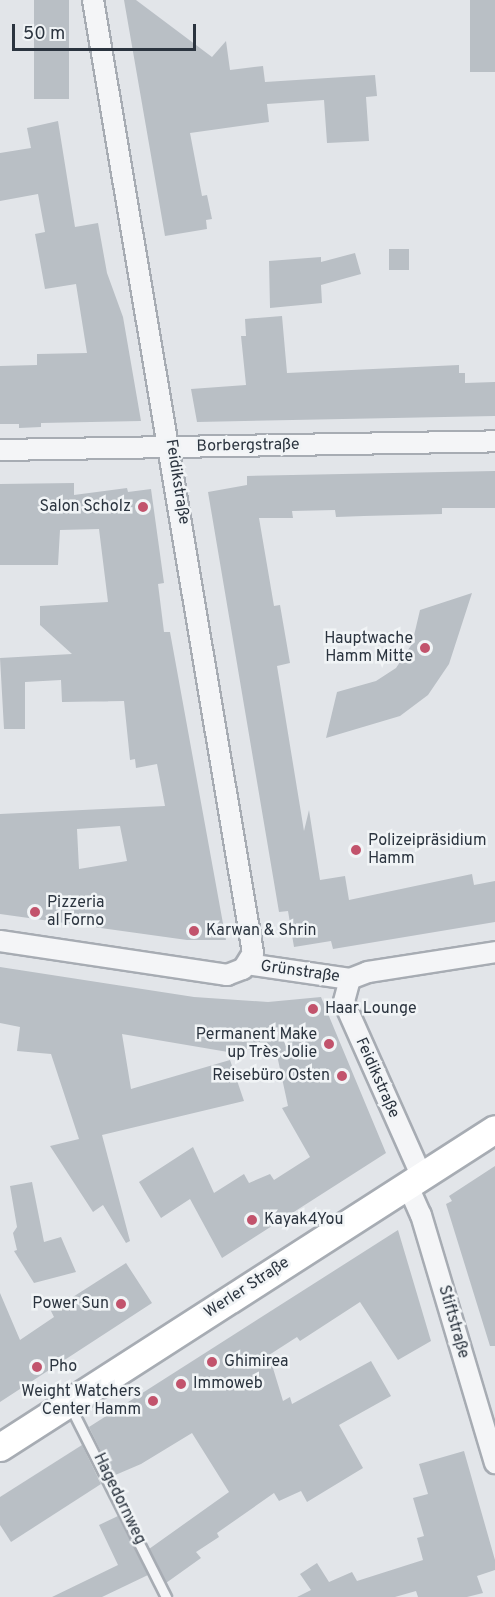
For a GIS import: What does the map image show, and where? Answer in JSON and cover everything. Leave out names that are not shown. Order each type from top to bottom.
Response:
[{"type":"main road","name":"Werler Straße","points":[[0,1447],[495,1129]]},
{"type":"street","name":"Feidikstraße","points":[[93,0],[171,447],[251,941],[253,954],[247,964]]},
{"type":"street","name":"Borbergstraße","points":[[0,450],[495,441]]},
{"type":"street","name":"Grünstraße","points":[[0,941],[227,975],[238,973],[247,964],[350,979],[368,972],[495,952]]},
{"type":"street","name":"Feidikstraße","points":[[350,979],[344,1002],[414,1179]]},
{"type":"street","name":"Stiftstraße","points":[[414,1179],[421,1215],[495,1463]]},
{"type":"lane","name":"Hagedornweg","points":[[68,1403],[166,1597]]},
{"type":"building","points":[[34,0],[69,0],[69,99],[34,99]]},
{"type":"building","points":[[124,0],[136,0],[212,57],[226,41],[230,70],[263,66],[265,82],[375,75],[377,96],[366,97],[369,141],[327,143],[324,100],[267,104],[269,122],[190,133],[202,196],[207,195],[212,219],[206,220],[207,229],[165,236]]},
{"type":"building","points":[[470,0],[495,0],[495,72],[470,72]]},
{"type":"building","points":[[58,121],[75,227],[98,223],[107,273],[123,317],[141,421],[41,423],[41,427],[19,428],[19,424],[0,424],[0,366],[37,365],[37,354],[87,353],[76,284],[45,289],[35,234],[45,232],[38,194],[0,201],[0,153],[31,148],[27,128]]},
{"type":"building","points":[[389,249],[409,249],[409,270],[389,270]]},
{"type":"building","points":[[355,253],[361,274],[321,285],[322,303],[270,308],[269,261],[321,257],[321,262]]},
{"type":"building","points":[[282,316],[287,373],[459,365],[459,373],[465,373],[465,383],[495,382],[495,416],[197,422],[191,389],[246,385],[241,336],[246,336],[245,319]]},
{"type":"building","points":[[495,471],[495,508],[442,508],[442,514],[336,517],[335,510],[292,511],[293,518],[259,518],[274,606],[280,605],[290,663],[277,666],[304,831],[309,810],[320,880],[345,876],[349,900],[472,874],[474,885],[495,881],[495,922],[333,949],[331,941],[294,947],[288,911],[279,912],[208,492],[247,485],[247,476]]},
{"type":"building","points":[[74,483],[74,495],[127,488],[128,492],[151,489],[164,583],[158,584],[164,632],[170,632],[226,940],[187,940],[0,914],[0,814],[165,806],[157,764],[136,768],[135,759],[130,760],[124,701],[62,702],[61,680],[25,682],[25,729],[4,729],[0,658],[72,654],[40,625],[40,606],[108,602],[99,529],[60,530],[58,565],[0,565],[0,484]],"holes":[[[120,826],[127,861],[79,869],[77,829]]]},
{"type":"building","points":[[472,593],[449,664],[428,695],[400,716],[326,738],[337,692],[376,681],[396,668],[412,644],[420,610]]},
{"type":"building","points":[[0,967],[194,997],[268,1002],[321,997],[386,1153],[222,1258],[190,1199],[161,1218],[139,1182],[193,1147],[214,1193],[244,1174],[249,1183],[270,1174],[274,1180],[310,1157],[282,1108],[288,1106],[275,1046],[266,1050],[226,1048],[228,1052],[122,1034],[131,1089],[230,1060],[244,1101],[102,1135],[130,1241],[126,1243],[103,1205],[93,1212],[50,1146],[79,1139],[51,1054],[17,1051],[20,1027],[0,1023]]},
{"type":"building","points":[[495,1166],[495,1346],[490,1346],[446,1204],[452,1201],[449,1196]]},
{"type":"building","points":[[32,1182],[44,1242],[61,1237],[76,1272],[34,1283],[14,1251],[17,1250],[13,1233],[17,1227],[10,1186]]},
{"type":"building","points":[[398,1230],[431,1341],[398,1360],[360,1302],[300,1341],[297,1337],[269,1355],[283,1401],[290,1397],[292,1404],[371,1361],[391,1396],[339,1425],[363,1468],[307,1502],[301,1491],[279,1501],[274,1493],[217,1533],[219,1537],[196,1552],[201,1558],[166,1583],[149,1549],[229,1492],[192,1433],[141,1464],[113,1476],[89,1427]]},
{"type":"building","points":[[126,1263],[152,1303],[0,1402],[0,1293],[20,1340],[54,1317],[51,1311]]},
{"type":"building","points":[[82,1445],[101,1484],[11,1542],[0,1525],[0,1497]]},
{"type":"building","points":[[464,1451],[495,1560],[495,1570],[477,1576],[483,1593],[467,1597],[418,1597],[416,1591],[395,1597],[297,1597],[311,1590],[300,1574],[317,1563],[329,1582],[352,1572],[357,1581],[423,1560],[417,1538],[424,1536],[413,1498],[428,1494],[419,1464]]},
{"type":"building","points":[[118,1516],[148,1575],[102,1597],[52,1597],[118,1565],[99,1525]]},
{"type":"place","name":"Salon Scholz","points":[[143,507]]},
{"type":"place","name":"Hauptwache Hamm Mitte","points":[[425,648]]},
{"type":"place","name":"Polizeipräsidium Hamm","points":[[356,850]]},
{"type":"place","name":"Pizzeria al Forno","points":[[35,912]]},
{"type":"place","name":"Karwan & Shrin","points":[[194,931]]},
{"type":"place","name":"Haar Lounge","points":[[313,1009]]},
{"type":"place","name":"Permanent Make up Très Jolie","points":[[329,1044]]},
{"type":"place","name":"Reisebüro Osten","points":[[342,1076]]},
{"type":"place","name":"Kayak4You","points":[[252,1220]]},
{"type":"place","name":"Power Sun","points":[[121,1304]]},
{"type":"place","name":"Ghimirea","points":[[212,1362]]},
{"type":"place","name":"Pho","points":[[37,1367]]},
{"type":"place","name":"Immoweb","points":[[181,1384]]},
{"type":"place","name":"Weight Watchers Center Hamm","points":[[153,1401]]}]
